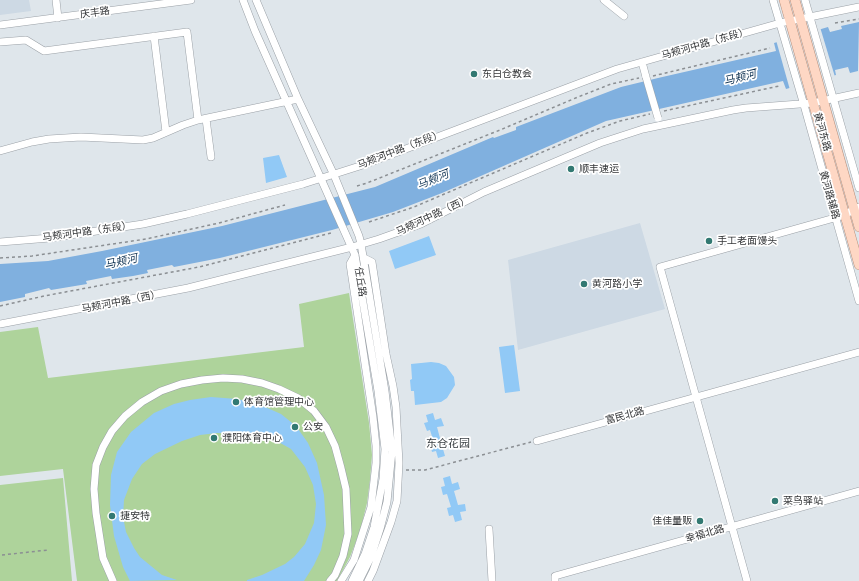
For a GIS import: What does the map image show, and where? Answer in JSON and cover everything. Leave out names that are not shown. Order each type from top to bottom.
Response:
[{"type":"main road","name":"黄河东路","points":[[784,0],[814,103],[840,216],[859,265]]},
{"type":"main road","name":"黄河东路","points":[[795,0],[856,208],[859,227]]},
{"type":"street","points":[[56,0],[58,18]]},
{"type":"street","name":"庆丰路","points":[[0,25],[191,0]]},
{"type":"street","name":"任丘路","points":[[243,0],[255,31],[356,255],[378,392],[385,449],[383,479],[374,527],[365,554],[352,581]]},
{"type":"street","name":"任丘路","points":[[256,0],[298,99],[334,175],[359,236],[364,258],[385,391],[392,451],[387,502],[371,556],[359,581]]},
{"type":"street","points":[[604,0],[624,16]]},
{"type":"street","points":[[773,0],[780,23]]},
{"type":"street","points":[[805,0],[859,188]]},
{"type":"street","name":"马颊河中路（东段）","points":[[0,242],[50,238],[143,224],[195,212],[334,175],[589,79],[642,62],[780,23],[859,7]]},
{"type":"street","name":"黄河路辅路","points":[[780,23],[799,89],[840,216],[859,301]]},
{"type":"street","points":[[0,42],[26,40],[44,51],[187,32],[202,119],[211,157]]},
{"type":"street","points":[[154,36],[166,132]]},
{"type":"street","points":[[642,62],[644,77],[658,119]]},
{"type":"street","name":"马颊河中路（西）","points":[[0,324],[188,288],[352,247],[395,234],[421,224],[484,192],[658,119],[746,108],[814,103],[859,93]]},
{"type":"street","points":[[0,152],[32,142],[49,139],[81,137],[144,140],[202,119],[298,99]]},
{"type":"street","points":[[747,581],[660,267],[840,216],[856,208]]},
{"type":"street","points":[[341,581],[354,560],[371,507],[376,463],[373,418],[350,264],[356,255]]},
{"type":"street","points":[[364,258],[372,262],[386,354],[393,386],[398,434],[399,471],[397,501],[392,522],[368,581]]},
{"type":"street","name":"富民北路","points":[[537,441],[859,352]]},
{"type":"street","points":[[113,581],[103,558],[94,489],[96,465],[103,447],[112,431],[125,416],[142,402],[161,391],[181,384],[223,378],[242,379],[262,383],[298,398],[314,411],[326,427],[335,446],[341,468],[346,489],[348,519],[348,534],[344,556],[335,575],[330,581]]},
{"type":"street","name":"幸福北路","points":[[555,581],[555,576],[859,491]]},
{"type":"street","points":[[489,529],[492,581]]},
{"type":"path","points":[[835,23],[859,19]]},
{"type":"path","points":[[357,186],[367,184],[611,84],[770,48]]},
{"type":"path","points":[[662,112],[779,86]]},
{"type":"path","points":[[369,222],[414,207],[587,133],[620,121],[658,119]]},
{"type":"path","points":[[0,258],[32,256],[146,239],[219,223],[285,205]]},
{"type":"path","points":[[0,306],[44,296],[221,262],[331,233]]},
{"type":"path","points":[[399,471],[425,470],[537,441]]},
{"type":"path","points":[[2,555],[48,550]]},
{"type":"shaded area","points":[[0,0],[29,0],[31,11],[0,15]]},
{"type":"shaded area","name":"黄河路小学","points":[[640,223],[665,309],[518,350],[508,260]]},
{"type":"green space","name":"濮阳体育中心","points":[[349,293],[369,423],[372,455],[367,503],[360,531],[350,557],[337,581],[77,581],[63,469],[0,476],[0,332],[38,327],[48,378],[304,347],[299,304]]},
{"type":"green space","points":[[63,478],[72,581],[0,581],[0,485]]},
{"type":"water","name":"马颊河","points":[[859,22],[858,71],[850,73],[848,67],[835,70],[836,75],[786,89],[783,81],[606,121],[442,193],[393,212],[332,230],[220,258],[174,267],[172,265],[147,270],[148,273],[133,276],[112,279],[111,276],[86,281],[87,284],[51,290],[49,288],[25,294],[25,297],[0,302],[0,264],[48,261],[102,251],[222,226],[375,187],[493,137],[494,138],[516,130],[516,127],[621,87],[776,51],[774,43],[828,27],[830,32],[842,29],[841,26]]},
{"type":"pier","points":[[820,27],[835,77],[790,90],[776,40]]},
{"type":"building","points":[[279,155],[287,177],[266,183],[263,158]]},
{"type":"building","points":[[429,236],[436,255],[395,269],[389,251]]},
{"type":"building","points":[[514,345],[520,391],[505,393],[499,347]]},
{"type":"building","points":[[431,362],[446,366],[454,377],[455,385],[447,398],[441,402],[415,405],[414,391],[411,391],[411,364]]},
{"type":"building","points":[[211,397],[237,399],[256,403],[281,414],[296,426],[308,443],[317,463],[324,495],[326,525],[321,550],[304,581],[247,580],[262,575],[285,564],[294,557],[305,544],[314,523],[316,504],[313,485],[305,467],[291,449],[275,440],[254,435],[217,433],[200,435],[182,441],[155,454],[142,464],[132,479],[124,500],[123,517],[126,532],[140,557],[162,575],[177,580],[130,581],[123,567],[114,536],[110,505],[111,475],[117,452],[131,432],[154,413],[174,404]]},
{"type":"building","points":[[433,413],[435,420],[441,418],[444,426],[437,427],[441,442],[448,440],[450,447],[443,449],[445,456],[438,458],[436,451],[432,452],[430,444],[434,443],[430,430],[427,431],[424,423],[428,422],[426,415]]},
{"type":"building","points":[[450,476],[452,484],[458,482],[460,489],[454,491],[458,505],[465,504],[466,511],[460,512],[462,520],[455,522],[453,515],[449,516],[447,508],[451,507],[447,494],[443,495],[441,487],[445,486],[443,478]]},
{"type":"place","name":"东白仓教会","points":[[474,74]]},
{"type":"place","name":"顺丰速运","points":[[571,169]]},
{"type":"place","name":"手工老面馒头","points":[[709,241]]},
{"type":"place","name":"黄河路小学","points":[[584,284]]},
{"type":"place","name":"体育馆管理中心","points":[[236,402]]},
{"type":"place","name":"公安","points":[[295,427]]},
{"type":"place","name":"濮阳体育中心","points":[[214,438]]},
{"type":"place","name":"菜鸟驿站","points":[[775,501]]},
{"type":"place","name":"捷安特","points":[[112,516]]},
{"type":"place","name":"佳佳量贩","points":[[700,521]]},
{"type":"district","name":"东仓花园","points":[[448,444]]}]
